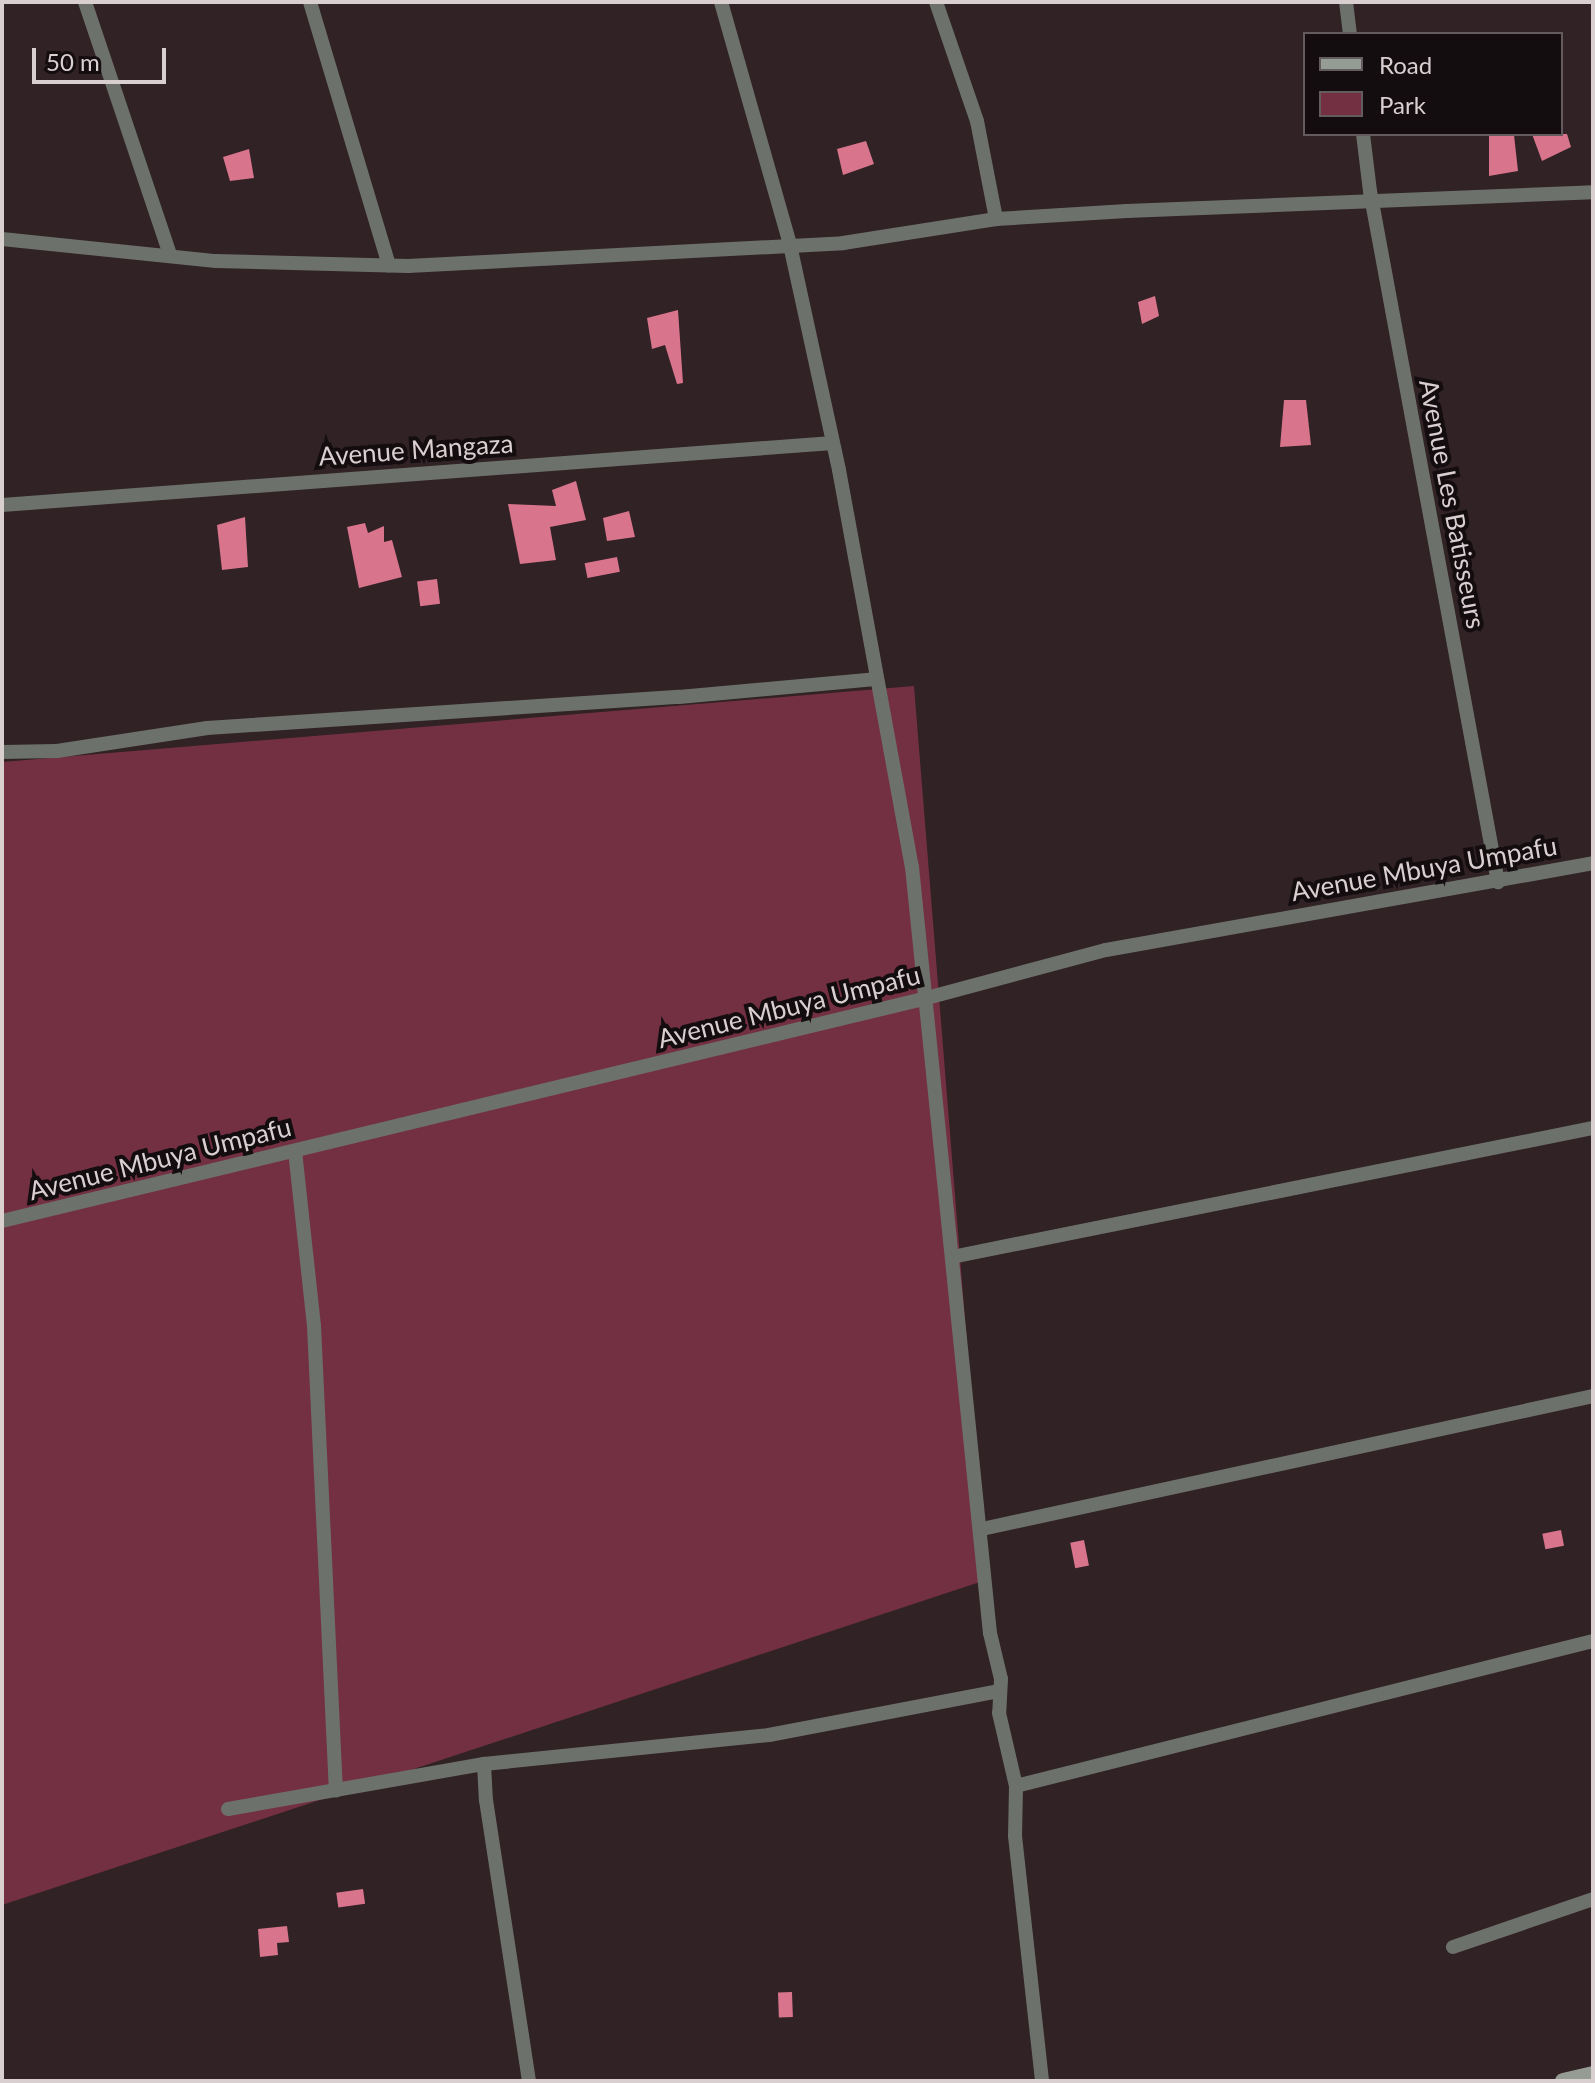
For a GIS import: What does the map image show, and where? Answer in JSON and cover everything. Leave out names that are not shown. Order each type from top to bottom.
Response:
[{"type":"street","points":[[85,2],[170,255]]},
{"type":"street","points":[[310,2],[389,265]]},
{"type":"street","points":[[721,2],[790,245],[833,443],[912,867],[923,999],[935,1069],[953,1291],[982,1529],[990,1633],[1000,1691],[999,1713],[1016,1786],[1015,1836],[1042,2081]]},
{"type":"street","points":[[936,2],[977,121],[996,219]]},
{"type":"street","points":[[1346,2],[1350,32]]},
{"type":"street","name":"Avenue Les Batisseurs","points":[[1363,136],[1372,201],[1498,882]]},
{"type":"street","points":[[2,239],[216,261],[389,265],[843,243],[996,219],[1593,192]]},
{"type":"street","name":"Avenue Mangaza","points":[[2,505],[833,443]]},
{"type":"street","points":[[2,752],[57,751],[207,728],[693,696],[875,679]]},
{"type":"street","name":"Avenue Mbuya Umpafu","points":[[2,1221],[923,999],[1106,950],[1593,863]]},
{"type":"street","points":[[952,1257],[1593,1128]]},
{"type":"street","points":[[295,1151],[314,1326],[336,1790]]},
{"type":"street","points":[[982,1529],[1593,1396]]},
{"type":"street","points":[[1016,1786],[1593,1641]]},
{"type":"street","points":[[228,1809],[484,1764],[769,1735],[1000,1691]]},
{"type":"street","points":[[484,1764],[486,1800],[529,2081]]},
{"type":"street","points":[[1453,1947],[1593,1899]]},
{"type":"street","points":[[1563,2081],[1593,2074]]},
{"type":"green space","points":[[914,686],[986,1580],[2,1905],[2,762]]},
{"type":"building","points":[[1567,134],[1571,147],[1542,161],[1533,136]]},
{"type":"building","points":[[1489,136],[1514,136],[1518,171],[1489,176]]},
{"type":"building","points":[[866,141],[874,164],[843,175],[837,149]]},
{"type":"building","points":[[249,149],[254,178],[230,181],[223,157]]},
{"type":"building","points":[[1155,296],[1159,316],[1142,324],[1138,302]]},
{"type":"building","points":[[678,310],[683,383],[677,384],[665,345],[652,349],[647,318]]},
{"type":"building","points":[[1284,400],[1306,400],[1311,445],[1280,447]]},
{"type":"building","points":[[576,481],[586,520],[550,527],[556,560],[520,564],[508,504],[556,506],[552,490]]},
{"type":"building","points":[[629,511],[635,537],[607,541],[603,518]]},
{"type":"building","points":[[245,517],[248,567],[222,570],[217,525]]},
{"type":"building","points":[[365,523],[368,533],[384,526],[384,542],[392,540],[402,577],[359,588],[347,527]]},
{"type":"building","points":[[617,557],[620,572],[587,578],[585,563]]},
{"type":"building","points":[[437,579],[440,604],[420,606],[417,581]]},
{"type":"building","points":[[1561,1530],[1564,1546],[1545,1549],[1542,1534]]},
{"type":"building","points":[[1084,1540],[1089,1566],[1075,1568],[1070,1543]]},
{"type":"building","points":[[363,1889],[365,1904],[338,1908],[336,1893]]},
{"type":"building","points":[[287,1926],[289,1942],[277,1943],[278,1955],[260,1957],[258,1929]]},
{"type":"building","points":[[778,1992],[792,1992],[793,2017],[779,2017]]}]
